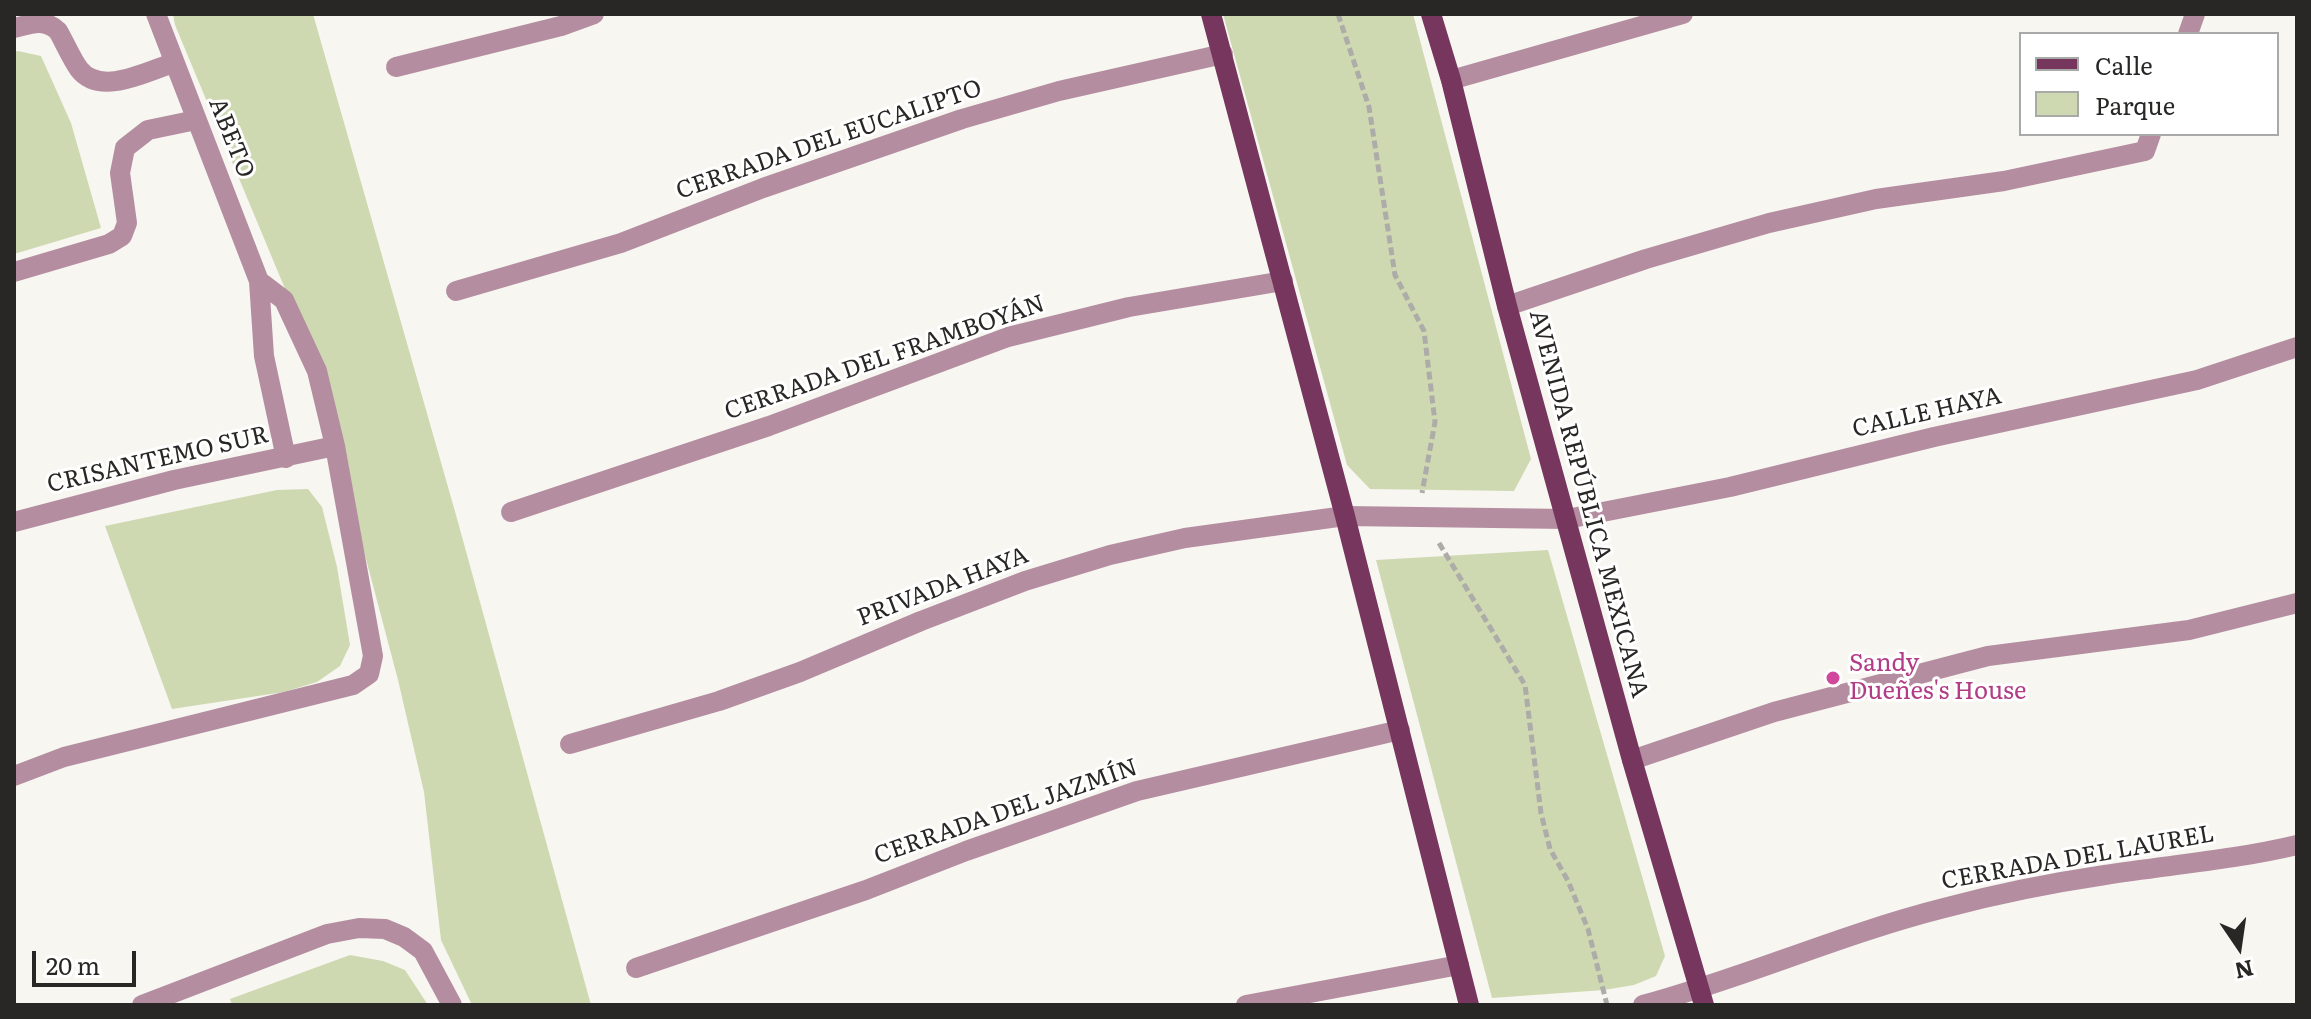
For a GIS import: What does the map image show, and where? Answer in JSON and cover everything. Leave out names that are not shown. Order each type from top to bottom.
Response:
[{"type":"main road","points":[[1211,14],[1345,516],[1469,1005]]},
{"type":"main road","name":"AVENIDA REPÚBLICA MEXICANA","points":[[1431,14],[1451,80],[1507,306],[1701,997]]},
{"type":"street","name":"ABETO","points":[[156,14],[259,281]]},
{"type":"street","points":[[396,67],[561,26],[594,14]]},
{"type":"street","points":[[1451,80],[1683,14]]},
{"type":"street","points":[[14,28],[37,23],[53,26],[80,71],[100,82],[173,63]]},
{"type":"street","name":"CERRADA DEL EUCALIPTO","points":[[456,291],[621,243],[763,188],[962,119],[1059,91],[1223,54]]},
{"type":"street","points":[[14,272],[109,244],[122,236],[127,223],[120,173],[125,148],[135,137],[148,130],[196,120]]},
{"type":"street","points":[[1507,306],[1646,259],[1769,223],[1876,199],[2004,181],[2145,151],[2150,136]]},
{"type":"street","points":[[14,776],[64,757],[353,685],[369,674],[373,656],[335,446],[317,371],[303,335],[284,300],[259,281]]},
{"type":"street","name":"CRISANTEMO SUR","points":[[14,522],[174,480],[286,458],[264,356],[259,281]]},
{"type":"street","name":"CERRADA DEL FRAMBOYÁN","points":[[511,512],[769,426],[1008,337],[1129,307],[1283,281]]},
{"type":"street","name":"CALLE HAYA","points":[[1345,516],[1567,519],[1730,487],[1934,437],[2197,380],[2297,347]]},
{"type":"street","points":[[286,458],[335,446]]},
{"type":"street","name":"PRIVADA HAYA","points":[[570,744],[719,701],[800,672],[1025,581],[1110,555],[1185,538],[1345,516]]},
{"type":"street","points":[[1632,760],[1774,712],[1988,656],[2189,630],[2297,603]]},
{"type":"street","name":"CERRADA DEL JAZMÍN","points":[[636,968],[866,890],[1137,791],[1400,730]]},
{"type":"street","name":"CERRADA DEL LAUREL","points":[[1643,1005],[1701,997],[1943,908],[2103,876],[2257,854],[2297,845]]},
{"type":"street","points":[[142,1005],[327,934],[359,928],[385,929],[404,937],[423,951],[452,1005]]},
{"type":"street","points":[[1246,1005],[1459,965]]},
{"type":"green space","points":[[173,14],[313,14],[591,1005],[472,1005],[441,940],[424,792],[398,680],[311,351]]},
{"type":"green space","points":[[1223,14],[1413,14],[1531,459],[1514,491],[1370,489],[1347,465]]},
{"type":"green space","points":[[14,52],[41,56],[71,123],[101,228],[14,254]]},
{"type":"green space","points":[[308,489],[322,507],[337,567],[350,645],[340,666],[317,682],[284,692],[172,709],[105,526],[277,490]]},
{"type":"green space","points":[[1548,550],[1665,956],[1656,976],[1634,985],[1492,998],[1376,560]]},
{"type":"green space","points":[[350,955],[383,961],[405,970],[428,1005],[232,1005],[230,999]]},
{"type":"place","name":"Sandy Dueñes's House","points":[[1833,678]]}]
